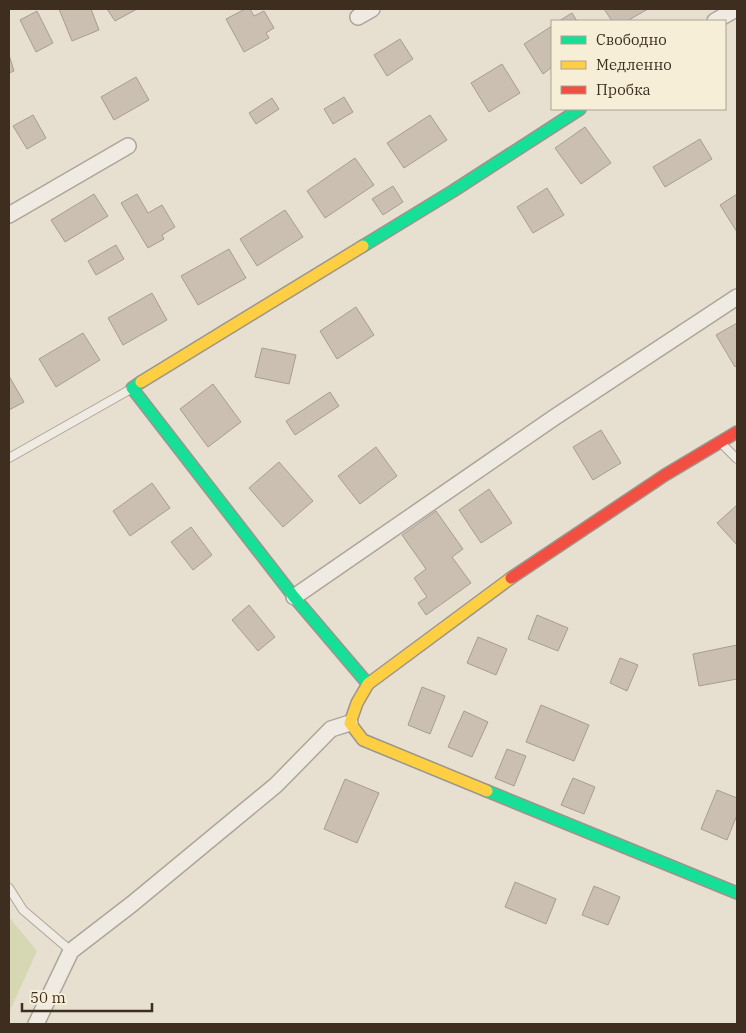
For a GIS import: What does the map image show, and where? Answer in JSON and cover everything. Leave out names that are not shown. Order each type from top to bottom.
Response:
[{"type":"street","points":[[358,17],[372,9]]},
{"type":"street","points":[[717,20],[736,9]]},
{"type":"street","points":[[368,684],[294,596],[132,388],[453,191],[578,110]]},
{"type":"street","points":[[9,215],[128,146]]},
{"type":"street","points":[[294,596],[555,417],[737,296]]},
{"type":"street","points":[[36,1024],[71,951],[132,904],[276,784],[332,729],[350,722],[357,702],[368,684],[500,585],[665,474],[737,432]]},
{"type":"street","points":[[350,722],[363,740],[737,893]]},
{"type":"lane","points":[[9,458],[132,388]]},
{"type":"lane","points":[[721,443],[737,459]]},
{"type":"lane","points":[[9,888],[23,910],[71,951]]},
{"type":"green space","points":[[9,917],[37,951],[9,1013]]},
{"type":"building","points":[[59,9],[91,9],[99,30],[72,41]]},
{"type":"building","points":[[107,9],[137,9],[115,21]]},
{"type":"building","points":[[245,9],[250,9],[254,16],[264,11],[274,28],[266,33],[269,38],[244,52],[226,19]]},
{"type":"building","points":[[604,9],[648,9],[629,20],[611,20]]},
{"type":"building","points":[[37,11],[53,43],[36,52],[20,20]]},
{"type":"building","points":[[572,13],[576,20],[561,20]]},
{"type":"building","points":[[551,27],[551,68],[543,74],[524,44]]},
{"type":"building","points":[[400,39],[413,59],[387,76],[374,55]]},
{"type":"building","points":[[9,55],[14,71],[9,73]]},
{"type":"building","points":[[502,64],[520,93],[489,112],[471,83]]},
{"type":"building","points":[[136,77],[149,100],[114,120],[101,97]]},
{"type":"building","points":[[344,97],[353,112],[333,124],[324,109]]},
{"type":"building","points":[[272,98],[279,109],[256,124],[249,113]]},
{"type":"building","points":[[33,115],[46,138],[27,149],[13,126]]},
{"type":"building","points":[[430,115],[447,140],[404,168],[387,143]]},
{"type":"building","points":[[585,127],[611,163],[581,184],[555,148]]},
{"type":"building","points":[[700,139],[712,159],[665,187],[653,167]]},
{"type":"building","points":[[355,158],[374,185],[325,218],[307,191]]},
{"type":"building","points":[[393,186],[403,202],[383,215],[372,199]]},
{"type":"building","points":[[547,188],[564,215],[533,233],[517,207]]},
{"type":"building","points":[[94,194],[108,216],[65,242],[51,220]]},
{"type":"building","points":[[137,194],[148,213],[162,205],[175,227],[162,235],[164,239],[148,248],[121,203]]},
{"type":"building","points":[[737,194],[737,232],[720,205]]},
{"type":"building","points":[[285,210],[303,237],[257,266],[240,239]]},
{"type":"building","points":[[116,245],[124,259],[96,275],[88,261]]},
{"type":"building","points":[[229,249],[246,278],[198,305],[181,276]]},
{"type":"building","points":[[152,293],[167,320],[123,345],[108,318]]},
{"type":"building","points":[[356,307],[374,335],[337,359],[320,331]]},
{"type":"building","points":[[737,323],[737,365],[735,367],[716,335]]},
{"type":"building","points":[[83,333],[100,360],[56,387],[39,359]]},
{"type":"building","points":[[262,348],[296,355],[289,384],[255,377]]},
{"type":"building","points":[[9,376],[24,402],[9,410]]},
{"type":"building","points":[[213,384],[241,422],[208,447],[180,409]]},
{"type":"building","points":[[330,392],[339,406],[295,435],[286,421]]},
{"type":"building","points":[[601,430],[621,463],[593,480],[573,447]]},
{"type":"building","points":[[376,447],[397,476],[360,504],[338,476]]},
{"type":"building","points":[[279,462],[313,501],[283,527],[249,488]]},
{"type":"building","points":[[152,483],[170,508],[130,536],[113,511]]},
{"type":"building","points":[[489,489],[512,523],[481,543],[459,510]]},
{"type":"building","points":[[737,505],[737,545],[717,523]]},
{"type":"building","points":[[436,511],[463,549],[452,557],[471,583],[426,615],[418,603],[427,597],[414,578],[426,569],[402,535]]},
{"type":"building","points":[[191,527],[212,555],[193,570],[171,542]]},
{"type":"building","points":[[249,605],[275,637],[258,651],[232,620]]},
{"type":"building","points":[[537,615],[568,628],[558,651],[528,639]]},
{"type":"building","points":[[478,637],[507,649],[496,675],[467,663]]},
{"type":"building","points":[[737,645],[737,679],[699,686],[693,654]]},
{"type":"building","points":[[620,658],[638,665],[627,691],[610,683]]},
{"type":"building","points":[[422,687],[445,696],[430,734],[408,725]]},
{"type":"building","points":[[541,705],[589,725],[574,761],[526,742]]},
{"type":"building","points":[[464,711],[488,722],[472,757],[448,747]]},
{"type":"building","points":[[507,749],[526,756],[514,786],[495,778]]},
{"type":"building","points":[[573,778],[595,787],[584,814],[561,805]]},
{"type":"building","points":[[345,779],[379,793],[357,843],[324,829]]},
{"type":"building","points":[[717,790],[737,798],[737,815],[727,840],[701,829]]},
{"type":"building","points":[[515,882],[556,899],[546,924],[505,907]]},
{"type":"building","points":[[594,886],[620,897],[608,925],[582,915]]},
{"type":"traffic: fast","points":[[363,246],[453,191],[578,110]]},
{"type":"traffic: fast","points":[[141,382],[132,388],[294,597],[368,684]]},
{"type":"traffic: fast","points":[[487,791],[737,893]]},
{"type":"traffic: slow","points":[[141,382],[363,246]]},
{"type":"traffic: slow","points":[[487,791],[363,740],[350,723],[357,703],[368,684],[511,578]]},
{"type":"traffic: jam","points":[[511,578],[665,475],[737,432]]}]
